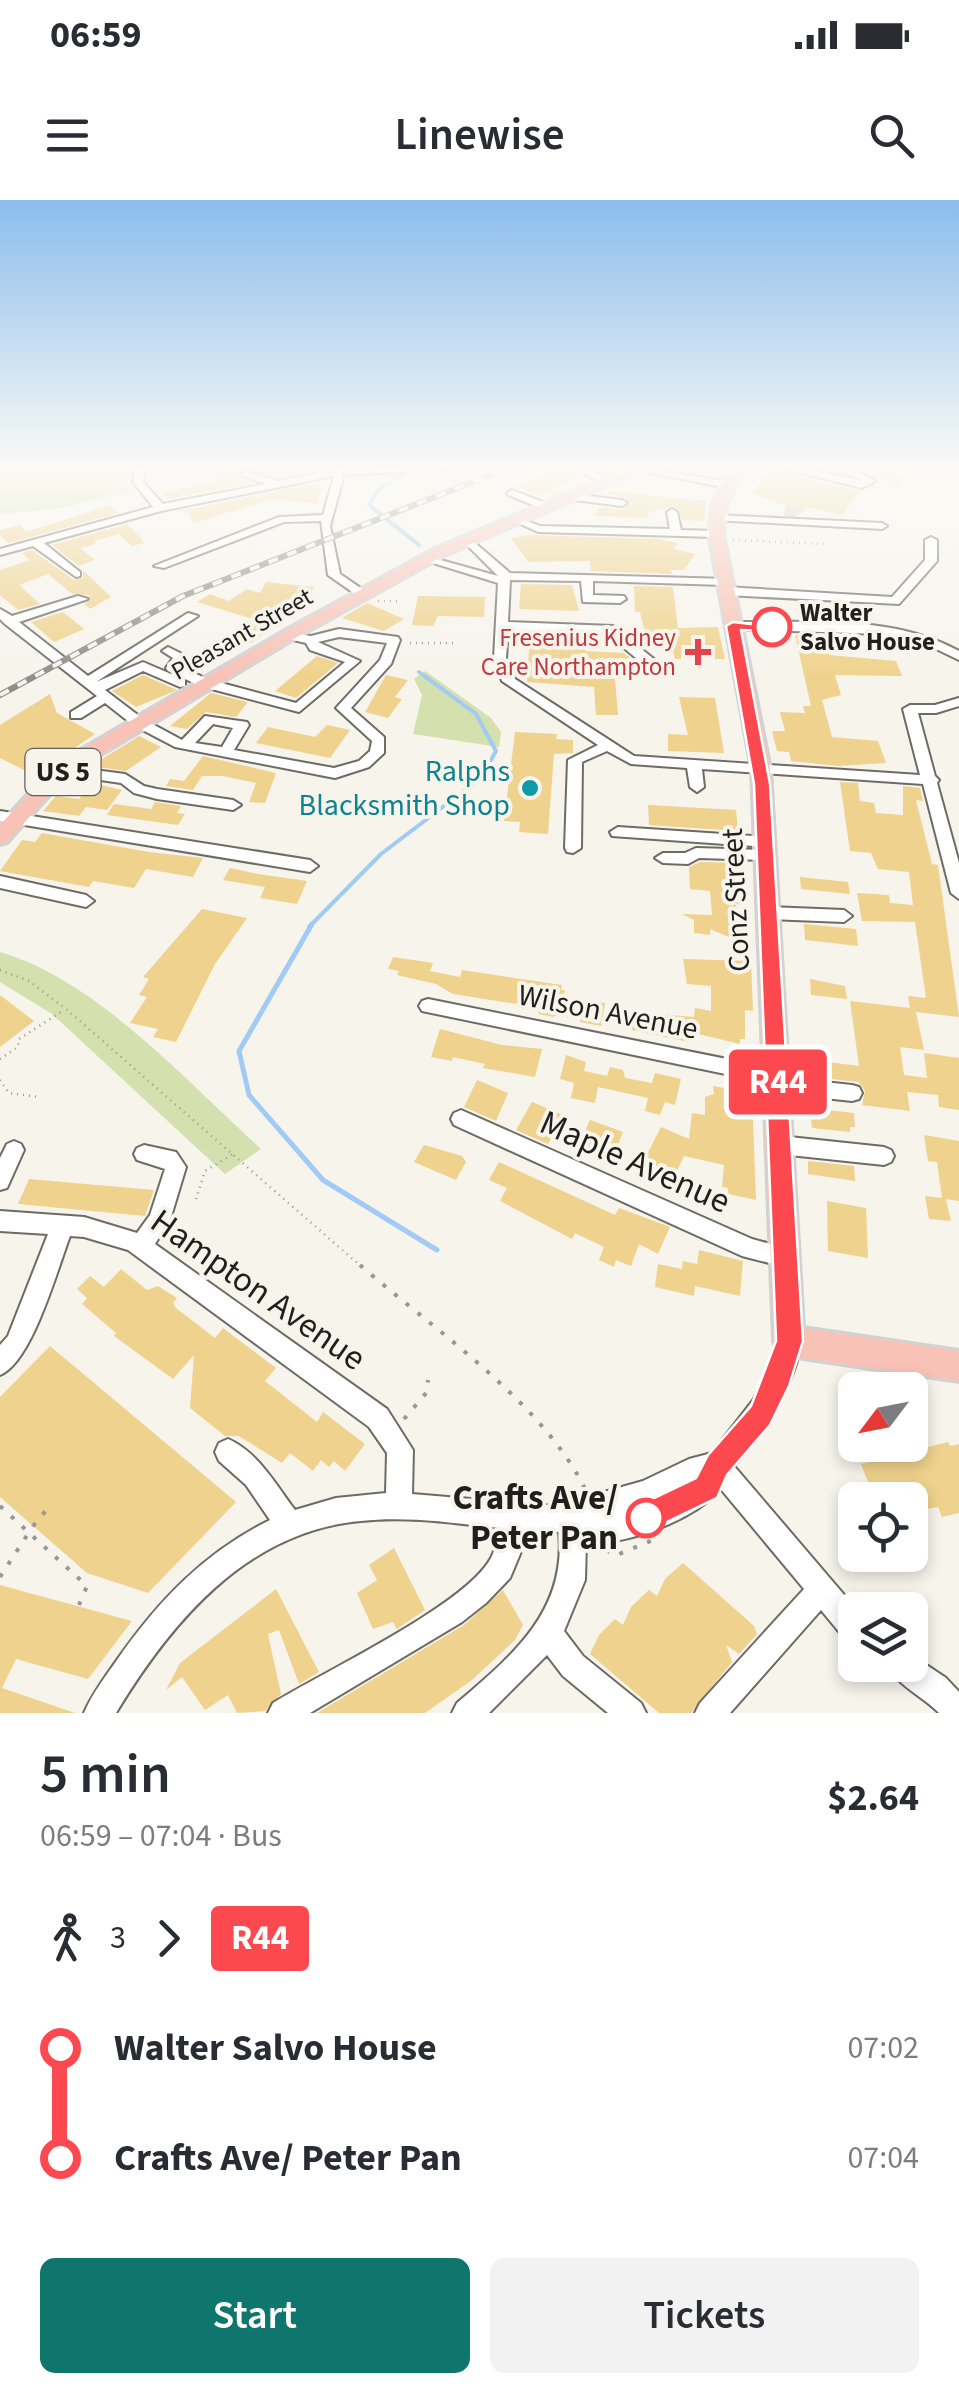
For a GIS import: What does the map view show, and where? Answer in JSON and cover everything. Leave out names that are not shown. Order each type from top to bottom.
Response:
[{"type":"main road","name":"Pleasant Street","points":[[0,837],[8,816],[64,771],[138,722],[289,635],[366,599],[476,537]]},
{"type":"main road","name":"Conz Street","points":[[722,537],[726,586],[761,769],[790,1341]]},
{"type":"main road","points":[[790,1341],[959,1366]]},
{"type":"street","points":[[0,552],[55,537]]},
{"type":"street","points":[[160,566],[238,537]]},
{"type":"street","points":[[329,537],[334,575],[366,599]]},
{"type":"street","points":[[468,540],[502,574],[500,658],[509,680],[631,760],[932,780]]},
{"type":"street","points":[[433,562],[502,574],[726,586],[895,602],[931,561],[931,540]]},
{"type":"street","points":[[35,542],[76,574]]},
{"type":"street","points":[[587,578],[587,599],[620,599]]},
{"type":"street","points":[[0,635],[8,621],[82,599]]},
{"type":"street","points":[[93,723],[76,715],[94,690],[192,616]]},
{"type":"street","points":[[8,621],[138,722],[185,745],[334,773],[364,764],[377,753],[379,740],[343,708],[386,660],[394,641],[339,633],[311,640],[289,635]]},
{"type":"street","points":[[502,626],[609,630],[660,671]]},
{"type":"street","points":[[733,626],[902,633],[944,646],[959,656]]},
{"type":"street","points":[[94,690],[149,666],[199,687],[299,708],[354,662],[314,646],[311,640]]},
{"type":"street","points":[[168,651],[180,656],[173,668],[199,687]]},
{"type":"street","points":[[959,702],[936,709],[910,709],[932,780],[949,814],[959,892]]},
{"type":"street","points":[[185,745],[205,720],[242,725],[226,752]]},
{"type":"street","points":[[572,848],[575,760],[606,746]]},
{"type":"street","points":[[694,765],[697,787]]},
{"type":"street","points":[[64,771],[125,779],[139,790],[157,794],[233,805]]},
{"type":"street","points":[[8,816],[310,866]]},
{"type":"street","points":[[618,832],[766,849]]},
{"type":"street","points":[[662,858],[688,860],[696,852],[766,849]]},
{"type":"street","points":[[0,882],[86,901]]},
{"type":"street","points":[[769,913],[844,916]]},
{"type":"street","name":"Wilson Avenue","points":[[428,1006],[852,1094]]},
{"type":"street","name":"Maple Avenue","points":[[461,1119],[750,1249],[785,1257]]},
{"type":"street","points":[[780,1145],[884,1156]]},
{"type":"street","points":[[0,1181],[14,1150]]},
{"type":"street","points":[[141,1246],[159,1220],[176,1166],[169,1158],[144,1154]]},
{"type":"street","name":"Hampton Avenue","points":[[0,1221],[107,1232],[141,1246],[378,1418],[400,1450],[399,1505]]},
{"type":"street","points":[[0,1363],[17,1344],[63,1226]]},
{"type":"street","points":[[580,1509],[599,1530],[646,1518],[706,1488],[718,1465],[760,1416],[776,1386],[790,1341]]},
{"type":"street","points":[[228,1452],[255,1476],[289,1524]]},
{"type":"street","points":[[718,1465],[838,1610]]},
{"type":"street","points":[[99,1713],[136,1656],[205,1577],[250,1542],[289,1524],[355,1507],[399,1505],[514,1516],[580,1509]]},
{"type":"street","points":[[467,1713],[550,1636],[569,1591],[580,1509]]},
{"type":"street","points":[[293,1710],[473,1594],[505,1560],[514,1516]]},
{"type":"street","points":[[710,1713],[821,1590]]},
{"type":"street","points":[[550,1636],[573,1666],[631,1713]]},
{"type":"street","points":[[927,1682],[959,1712]]},
{"type":"path","points":[[765,537],[824,544]]},
{"type":"path","points":[[366,599],[402,601]]},
{"type":"path","points":[[394,641],[453,643]]},
{"type":"path","points":[[0,970],[28,981],[66,1009],[517,1402],[575,1468],[580,1509]]},
{"type":"path","points":[[0,1059],[12,1053],[28,1031],[66,1009]]},
{"type":"path","points":[[0,1080],[9,1094],[39,1097]]},
{"type":"path","points":[[196,1199],[205,1170],[232,1154]]},
{"type":"path","points":[[404,1419],[427,1392],[428,1380]]},
{"type":"path","points":[[0,1577],[29,1525],[52,1503]]},
{"type":"path","points":[[0,1506],[29,1525],[87,1586],[78,1605]]},
{"type":"path","points":[[605,1547],[614,1556]]},
{"type":"green space","points":[[425,671],[491,718],[501,732],[499,747],[413,734],[422,695],[414,679]]},
{"type":"green space","points":[[0,952],[36,966],[106,1009],[261,1149],[225,1174],[52,1014],[0,982]]},
{"type":"building","points":[[2,537],[32,537],[9,543]]},
{"type":"building","points":[[82,537],[110,537],[80,548],[95,560],[79,566],[52,545]]},
{"type":"building","points":[[122,537],[139,537],[145,543],[132,546]]},
{"type":"building","points":[[511,538],[658,539],[678,543],[674,549],[695,554],[684,570],[671,570],[672,574],[591,571],[590,561],[528,562]]},
{"type":"building","points":[[32,550],[74,580],[83,578],[83,570],[111,597],[90,609],[84,604],[91,600],[89,595],[72,594],[48,574],[19,585],[40,604],[18,610],[0,595],[0,570],[30,560],[22,553]]},
{"type":"building","points":[[266,582],[314,587],[304,603],[251,643],[229,635],[253,619],[197,602],[210,594],[229,601],[247,589],[260,593]]},
{"type":"building","points":[[521,584],[572,585],[579,611],[519,609]]},
{"type":"building","points":[[634,586],[673,587],[678,628],[718,627],[725,659],[675,659],[671,645],[648,645],[640,612],[635,612]]},
{"type":"building","points":[[418,596],[485,597],[484,617],[438,616],[433,626],[412,625]]},
{"type":"building","points":[[367,603],[404,619],[384,631],[342,618]]},
{"type":"building","points":[[63,612],[84,629],[54,642],[31,622]]},
{"type":"building","points":[[530,634],[586,636],[586,651],[624,653],[630,658],[631,679],[615,679],[618,715],[596,715],[594,687],[527,682]]},
{"type":"building","points":[[795,635],[820,636],[829,655],[896,661],[902,676],[835,675],[841,695],[822,700],[832,737],[878,741],[886,763],[838,766],[791,761],[789,752],[777,751],[772,731],[785,731],[780,712],[805,713],[803,706],[811,706]]},
{"type":"building","points":[[317,656],[338,663],[296,698],[275,691]]},
{"type":"building","points":[[143,675],[177,690],[136,707],[112,691]]},
{"type":"building","points":[[386,675],[408,680],[395,697],[402,699],[388,718],[365,712]]},
{"type":"building","points":[[211,693],[248,702],[236,717],[206,712],[187,729],[170,726]]},
{"type":"building","points":[[50,694],[57,713],[95,734],[34,775],[0,758],[0,725]]},
{"type":"building","points":[[679,697],[715,698],[724,753],[668,751],[668,734],[688,735]]},
{"type":"building","points":[[327,725],[350,730],[330,758],[256,743],[268,727],[315,737]]},
{"type":"building","name":"Ralphs Blacksmith Shop","points":[[515,732],[557,734],[556,739],[573,740],[573,753],[554,754],[548,834],[519,832],[520,822],[504,821]]},
{"type":"building","points":[[139,736],[161,747],[126,771],[91,766]]},
{"type":"building","points":[[203,756],[276,773],[265,803],[249,802],[256,783],[223,776],[202,776],[193,790],[166,786],[170,779],[184,781]]},
{"type":"building","points":[[840,782],[858,783],[860,801],[874,803],[876,813],[903,815],[903,786],[920,788],[923,801],[916,800],[932,864],[938,865],[959,1017],[916,1012],[924,1050],[900,1047],[904,1075],[927,1078],[924,1053],[959,1058],[959,1110],[939,1107],[938,1095],[907,1092],[910,1111],[862,1105],[865,1091],[859,1082],[803,1076],[802,1063],[813,1064],[812,1060],[859,1066],[850,1001],[910,1008],[908,996],[926,998],[915,922],[862,921],[857,893],[889,895],[890,903],[913,905],[909,872],[878,869],[871,853],[850,851]]},
{"type":"building","points":[[93,783],[122,790],[107,810],[86,807],[79,816],[43,811],[56,796],[79,799]]},
{"type":"building","points":[[155,802],[181,806],[177,813],[185,814],[178,825],[107,815],[114,804],[151,809]]},
{"type":"building","points":[[648,805],[736,810],[738,831],[649,825]]},
{"type":"building","points":[[42,833],[203,858],[193,877],[146,869],[134,888],[93,881],[89,887],[0,871],[22,840],[35,842]]},
{"type":"building","points":[[700,862],[741,863],[746,905],[735,904],[748,930],[743,937],[736,940],[710,929],[710,935],[694,933],[694,920],[682,914],[712,915],[710,891],[690,889],[689,867]]},
{"type":"building","points":[[230,868],[307,881],[297,904],[260,898],[265,887],[223,880]]},
{"type":"building","points":[[800,877],[848,882],[850,894],[801,889]]},
{"type":"building","points":[[202,909],[247,918],[215,964],[176,1042],[153,1037],[158,1029],[130,1023],[147,997],[139,995],[149,979],[143,977]]},
{"type":"building","points":[[804,924],[856,929],[858,946],[805,940]]},
{"type":"building","points":[[393,957],[433,963],[430,971],[460,977],[462,970],[562,985],[561,990],[565,990],[559,1014],[553,1017],[539,1014],[536,1007],[453,994],[436,984],[397,975],[399,971],[388,969]]},
{"type":"building","points":[[683,959],[751,961],[753,1011],[745,1010],[745,1039],[740,1039],[740,1044],[690,1032],[689,1042],[632,1030],[635,1012],[694,1017],[695,1008],[711,1011],[711,986],[687,984]]},
{"type":"building","points":[[810,979],[845,986],[847,999],[811,995]]},
{"type":"building","points":[[0,995],[34,1021],[0,1047]]},
{"type":"building","points":[[585,1000],[605,1003],[601,1026],[580,1022]]},
{"type":"building","points":[[440,1029],[502,1045],[542,1049],[535,1077],[483,1068],[485,1064],[453,1057],[452,1061],[431,1057]]},
{"type":"building","points":[[566,1055],[586,1062],[584,1071],[607,1076],[610,1067],[623,1070],[625,1078],[652,1083],[655,1073],[681,1079],[675,1105],[665,1102],[660,1115],[645,1111],[648,1098],[598,1087],[595,1103],[571,1098],[574,1083],[560,1079]]},
{"type":"building","points":[[477,1080],[508,1093],[496,1121],[464,1107]]},
{"type":"building","points":[[713,1086],[752,1093],[756,1200],[728,1194],[728,1188],[722,1187],[724,1165],[684,1156],[669,1188],[639,1170],[661,1127],[689,1139],[692,1113],[705,1115],[705,1097],[714,1094]]},
{"type":"building","points":[[532,1102],[563,1115],[548,1144],[516,1130]]},
{"type":"building","points":[[810,1108],[854,1113],[855,1127],[850,1127],[850,1132],[812,1128]]},
{"type":"building","points":[[590,1120],[623,1132],[611,1162],[577,1149]]},
{"type":"building","points":[[924,1135],[959,1141],[959,1201],[946,1199],[951,1221],[929,1219],[925,1196],[942,1198],[937,1162],[928,1161]]},
{"type":"building","points":[[424,1145],[462,1156],[466,1162],[456,1180],[414,1162]]},
{"type":"building","points":[[808,1161],[854,1166],[855,1181],[808,1174]]},
{"type":"building","points":[[499,1162],[615,1215],[619,1208],[670,1227],[658,1254],[639,1244],[631,1266],[616,1260],[614,1267],[599,1260],[604,1247],[575,1233],[572,1239],[500,1201],[507,1188],[489,1180]]},
{"type":"building","points":[[29,1179],[154,1190],[145,1216],[18,1204]]},
{"type":"building","points":[[827,1201],[866,1208],[868,1258],[828,1251]]},
{"type":"building","points":[[699,1250],[743,1261],[740,1296],[695,1286],[694,1296],[655,1287],[658,1264],[682,1269],[683,1261],[697,1264]]},
{"type":"building","points":[[121,1269],[147,1290],[158,1286],[177,1298],[173,1303],[176,1308],[215,1338],[223,1328],[276,1368],[265,1381],[317,1422],[323,1412],[365,1444],[345,1471],[334,1461],[329,1467],[321,1460],[313,1471],[290,1453],[282,1463],[239,1436],[225,1436],[190,1408],[194,1355],[173,1379],[114,1336],[116,1333],[82,1304],[87,1298],[77,1289],[90,1276],[104,1287]]},
{"type":"building","points":[[50,1346],[236,1502],[148,1593],[87,1573],[0,1497],[0,1397]]},
{"type":"building","points":[[948,1442],[950,1446],[959,1444],[959,1513],[942,1517],[938,1507],[928,1509],[928,1482],[868,1482],[861,1464],[928,1462],[928,1447]]},
{"type":"building","points":[[394,1548],[425,1610],[397,1629],[393,1622],[373,1629],[357,1593],[377,1580],[369,1565]]},
{"type":"building","points":[[683,1563],[754,1626],[757,1634],[739,1654],[726,1645],[732,1662],[691,1713],[659,1713],[590,1654],[599,1635],[615,1619],[623,1625],[631,1607],[649,1590],[657,1596],[665,1579]]},
{"type":"building","points":[[0,1585],[132,1621],[88,1679],[16,1659],[2,1688],[75,1713],[0,1713]]},
{"type":"building","points":[[276,1589],[319,1672],[299,1684],[279,1630],[268,1634],[281,1694],[265,1711],[237,1713],[228,1695],[205,1710],[182,1677],[166,1690],[180,1663]]},
{"type":"building","points":[[503,1590],[523,1625],[515,1640],[472,1680],[425,1713],[317,1713],[464,1625]]},
{"type":"waterway","points":[[409,537],[419,545]]},
{"type":"waterway","points":[[309,927],[381,854],[481,778],[496,751],[476,714],[419,672]]},
{"type":"waterway","points":[[312,924],[239,1051],[249,1095],[323,1180],[437,1250]]},
{"type":"railway","points":[[0,695],[183,596],[334,537]]},
{"type":"bus line","name":"R44","points":[[646,1518],[706,1488],[718,1465],[760,1416],[776,1386],[790,1341],[761,769],[733,626],[772,627]]},
{"type":"place","name":"Walter Salvo House","points":[[772,627]]},
{"type":"place","name":"Fresenius Kidney Care Northampton","points":[[698,652]]},
{"type":"place","name":"Ralphs Blacksmith Shop","points":[[530,788]]},
{"type":"place","name":"Crafts Ave/ Peter Pan","points":[[646,1518]]}]
